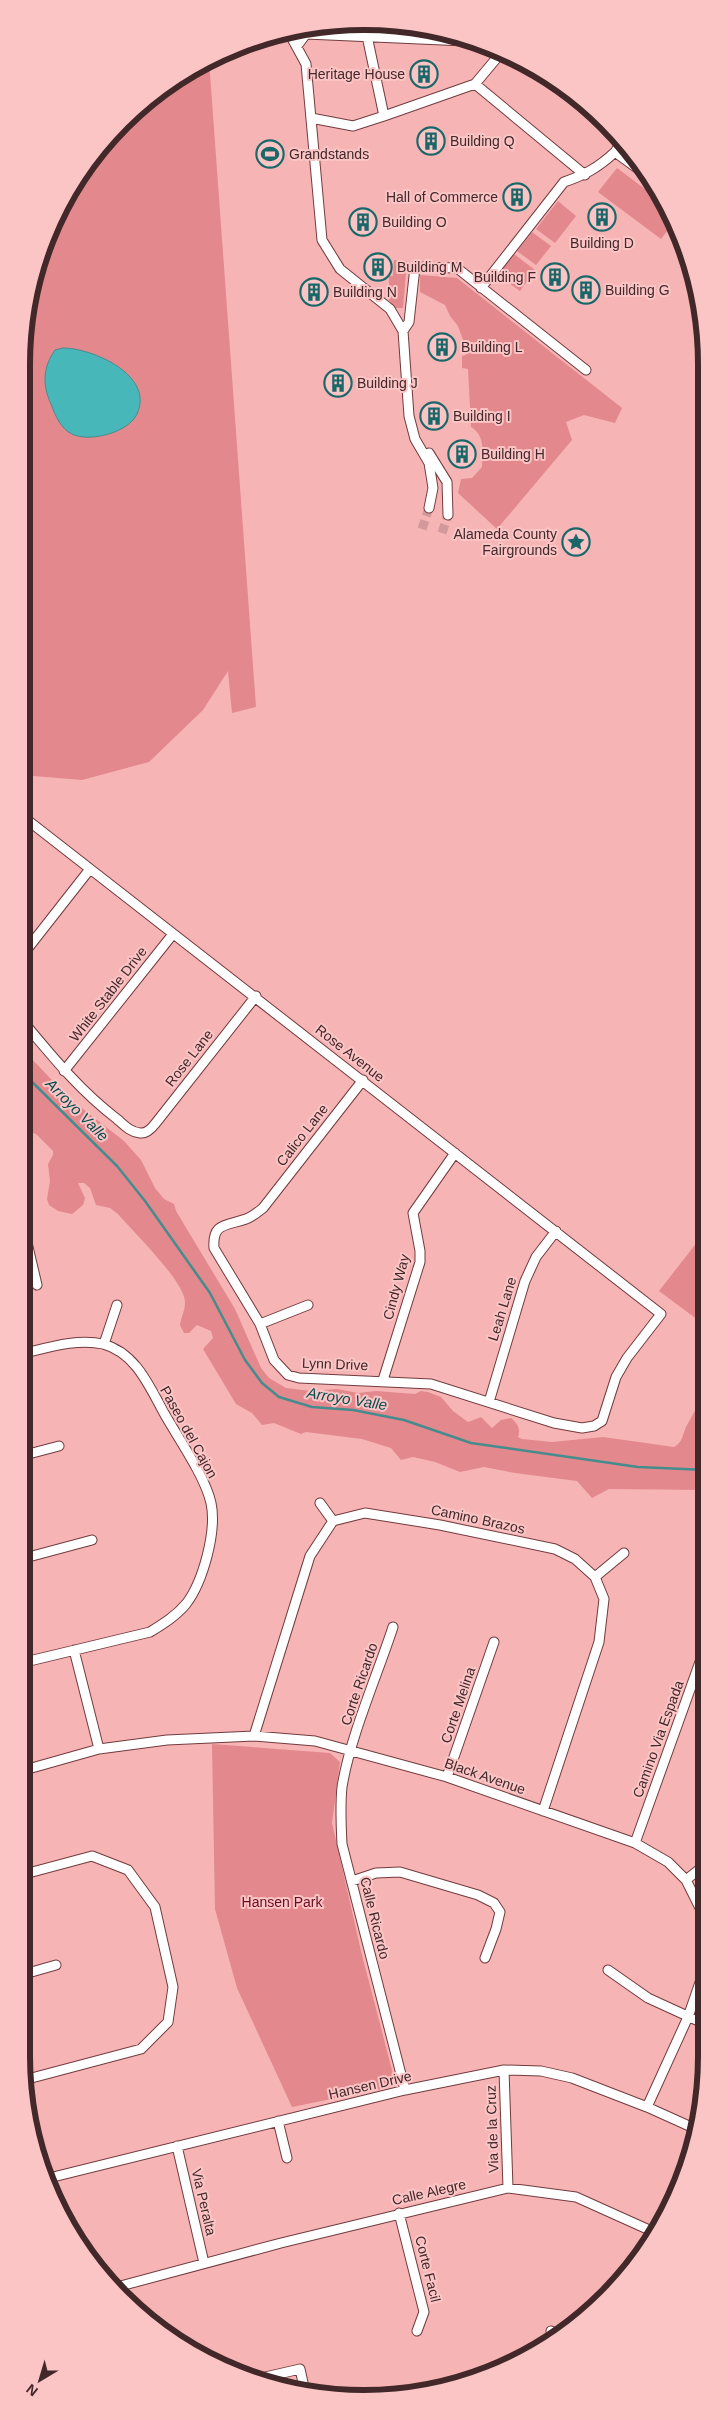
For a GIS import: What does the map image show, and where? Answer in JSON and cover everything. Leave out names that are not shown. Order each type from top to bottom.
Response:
[{"type":"street","points":[[349,36],[353,30]]},
{"type":"street","points":[[326,32],[349,36],[442,39]]},
{"type":"street","points":[[297,46],[305,35]]},
{"type":"street","points":[[367,36],[384,116]]},
{"type":"street","points":[[292,38],[306,64],[322,240],[340,269],[390,309],[403,332],[409,416],[415,439],[429,463],[433,488],[429,508]]},
{"type":"street","points":[[311,118],[353,126],[384,116],[475,84],[497,57]]},
{"type":"street","points":[[475,84],[585,175]]},
{"type":"street","points":[[481,288],[564,182],[585,175],[602,164],[618,147]]},
{"type":"street","points":[[614,152],[632,166]]},
{"type":"street","points":[[403,332],[409,322],[415,267],[457,268],[586,370]]},
{"type":"street","points":[[415,439],[429,452],[448,482],[448,515]]},
{"type":"street","name":"Rose Avenue","points":[[30,822],[256,996],[661,1314],[627,1358],[616,1377],[602,1421],[594,1426]]},
{"type":"street","points":[[30,946],[90,869]]},
{"type":"street","name":"White Stable Drive","points":[[64,1071],[173,934]]},
{"type":"street","name":"Rose Lane","points":[[64,1071],[101,1107],[131,1130],[142,1134],[150,1130],[155,1124],[256,996]]},
{"type":"street","points":[[30,1030],[64,1071]]},
{"type":"street","name":"Calico Lane","points":[[263,1208],[363,1080]]},
{"type":"street","name":"Cindy Way","points":[[383,1380],[420,1262],[420,1251],[413,1213],[455,1153]]},
{"type":"street","name":"Lynn Drive","points":[[263,1208],[247,1219],[225,1224],[217,1229],[213,1239],[214,1248],[260,1324],[274,1360],[288,1374],[299,1378],[383,1380],[444,1386],[554,1423],[582,1428],[594,1426]]},
{"type":"street","name":"Leah Lane","points":[[489,1402],[525,1281],[536,1257],[556,1231]]},
{"type":"street","points":[[30,1255],[37,1285]]},
{"type":"street","points":[[260,1324],[308,1304]]},
{"type":"street","points":[[104,1344],[117,1305]]},
{"type":"street","name":"Paseo del Cajon","points":[[30,1352],[72,1343],[104,1344],[134,1362],[187,1453],[211,1503],[212,1532],[200,1578],[186,1604],[168,1621],[150,1632],[30,1660]]},
{"type":"street","points":[[30,1454],[59,1446]]},
{"type":"street","points":[[254,1736],[310,1556],[333,1521],[320,1503]]},
{"type":"street","name":"Camino Brazos","points":[[333,1521],[365,1513],[450,1527],[555,1549],[575,1559],[595,1577],[604,1599],[599,1642],[543,1811]]},
{"type":"street","points":[[30,1557],[92,1540]]},
{"type":"street","points":[[595,1577],[624,1553]]},
{"type":"street","name":"Corte Ricardo","points":[[352,1750],[393,1627]]},
{"type":"street","name":"Corte Melina","points":[[447,1778],[494,1642]]},
{"type":"street","points":[[74,1650],[99,1749]]},
{"type":"street","name":"Camino Via Espada","points":[[635,1843],[698,1666]]},
{"type":"street","name":"Black Avenue","points":[[30,1768],[99,1749],[167,1740],[254,1736],[315,1741],[447,1778],[635,1843],[668,1862],[686,1880],[698,1904]]},
{"type":"street","name":"Calle Ricardo","points":[[352,1750],[342,1787],[340,1820],[342,1844],[405,2090]]},
{"type":"street","points":[[30,1873],[92,1856],[128,1870],[155,1907],[173,1987],[168,2022],[141,2048],[31,2078]]},
{"type":"street","points":[[686,1880],[698,1870]]},
{"type":"street","points":[[352,1881],[376,1873],[400,1872],[478,1895],[494,1904],[500,1912],[485,1958]]},
{"type":"street","points":[[30,1973],[56,1965]]},
{"type":"street","points":[[608,1970],[648,1998],[698,2021]]},
{"type":"street","name":"Black Avenue","points":[[647,2107],[688,2017],[698,1988]]},
{"type":"street","name":"Hansen Drive","points":[[53,2177],[405,2090],[504,2070],[541,2071],[572,2078],[647,2107],[691,2127]]},
{"type":"street","name":"Via de la Cruz","points":[[504,2070],[508,2188]]},
{"type":"street","points":[[278,2121],[287,2158]]},
{"type":"street","name":"Via Peralta","points":[[177,2146],[204,2263]]},
{"type":"street","name":"Calle Alegre","points":[[122,2286],[399,2213],[508,2188],[576,2197],[649,2230]]},
{"type":"street","name":"Corte Facil","points":[[399,2213],[424,2312],[417,2331]]},
{"type":"street","points":[[269,2376],[300,2369],[303,2385]]},
{"type":"green space","points":[[210,68],[256,707],[232,713],[228,671],[203,710],[149,762],[82,780],[30,776],[30,364],[36,299],[55,236],[86,178],[113,144],[144,113],[178,86]]},
{"type":"green space","points":[[617,168],[651,193],[669,228],[661,239],[598,192]]},
{"type":"green space","points":[[558,201],[576,216],[555,243],[536,229]]},
{"type":"green space","points":[[532,232],[551,246],[536,265],[517,251]]},
{"type":"green space","points":[[514,254],[535,270],[520,291],[498,275]]},
{"type":"green space","points":[[394,260],[407,261],[403,308],[395,308],[389,300],[389,276],[393,276]]},
{"type":"green space","points":[[420,275],[457,278],[622,408],[615,423],[584,415],[566,422],[572,440],[497,529],[458,493],[461,479],[472,478],[482,467],[481,440],[476,431],[471,427],[468,369],[462,368],[462,356],[466,355],[466,348],[458,326],[450,316],[445,305],[420,292]]},
{"type":"green space","points":[[30,1057],[69,1098],[124,1141],[141,1160],[155,1188],[164,1199],[174,1204],[176,1211],[235,1309],[261,1368],[269,1378],[286,1388],[311,1391],[337,1389],[358,1393],[376,1391],[415,1394],[421,1391],[428,1392],[441,1397],[453,1411],[468,1422],[481,1417],[492,1428],[501,1420],[511,1418],[518,1426],[518,1437],[522,1439],[552,1442],[603,1437],[674,1447],[682,1438],[698,1404],[698,1490],[609,1489],[592,1498],[577,1481],[484,1467],[460,1472],[435,1462],[413,1457],[401,1460],[391,1448],[362,1439],[306,1432],[301,1434],[274,1423],[262,1425],[252,1413],[236,1404],[203,1349],[213,1338],[211,1331],[197,1325],[189,1333],[184,1333],[180,1325],[185,1303],[177,1283],[157,1257],[118,1214],[110,1208],[96,1205],[90,1188],[84,1183],[78,1183],[85,1198],[83,1205],[72,1214],[58,1211],[49,1205],[47,1199],[50,1181],[48,1164],[53,1151],[36,1134],[30,1132]]},
{"type":"green space","points":[[698,1241],[698,1320],[659,1291]]},
{"type":"green space","name":"Hansen Park","points":[[212,1744],[330,1753],[340,1762],[332,1823],[361,1951],[393,2074],[393,2080],[386,2088],[292,2107],[237,1988],[215,1909]]},
{"type":"water","points":[[63,348],[75,349],[104,359],[118,366],[129,376],[137,387],[140,400],[137,414],[133,420],[118,431],[98,436],[80,436],[72,434],[65,429],[54,413],[45,383],[46,370],[51,356],[55,350]]},
{"type":"waterway","name":"Arroyo Valle","points":[[30,1080],[117,1166],[145,1201],[210,1293],[245,1360],[262,1383],[279,1397],[312,1407],[353,1410],[404,1420],[471,1443],[638,1467],[698,1470]]},
{"type":"tunnel","points":[[422,529],[429,508]]},
{"type":"tunnel","points":[[442,533],[448,515]]},
{"type":"place","name":"Heritage House","points":[[424,74]]},
{"type":"place","name":"Building Q","points":[[431,141]]},
{"type":"place","name":"Grandstands","points":[[270,154]]},
{"type":"place","name":"Hall of Commerce","points":[[517,197]]},
{"type":"place","name":"Building D","points":[[602,217]]},
{"type":"place","name":"Building O","points":[[363,222]]},
{"type":"place","name":"Building M","points":[[378,267]]},
{"type":"place","name":"Building F","points":[[555,277]]},
{"type":"place","name":"Building G","points":[[586,290]]},
{"type":"place","name":"Building N","points":[[314,292]]},
{"type":"place","name":"Building L","points":[[442,347]]},
{"type":"place","name":"Building J","points":[[338,383]]},
{"type":"place","name":"Building I","points":[[434,416]]},
{"type":"place","name":"Building H","points":[[462,454]]},
{"type":"place","name":"Alameda County Fairgrounds","points":[[576,542]]}]
